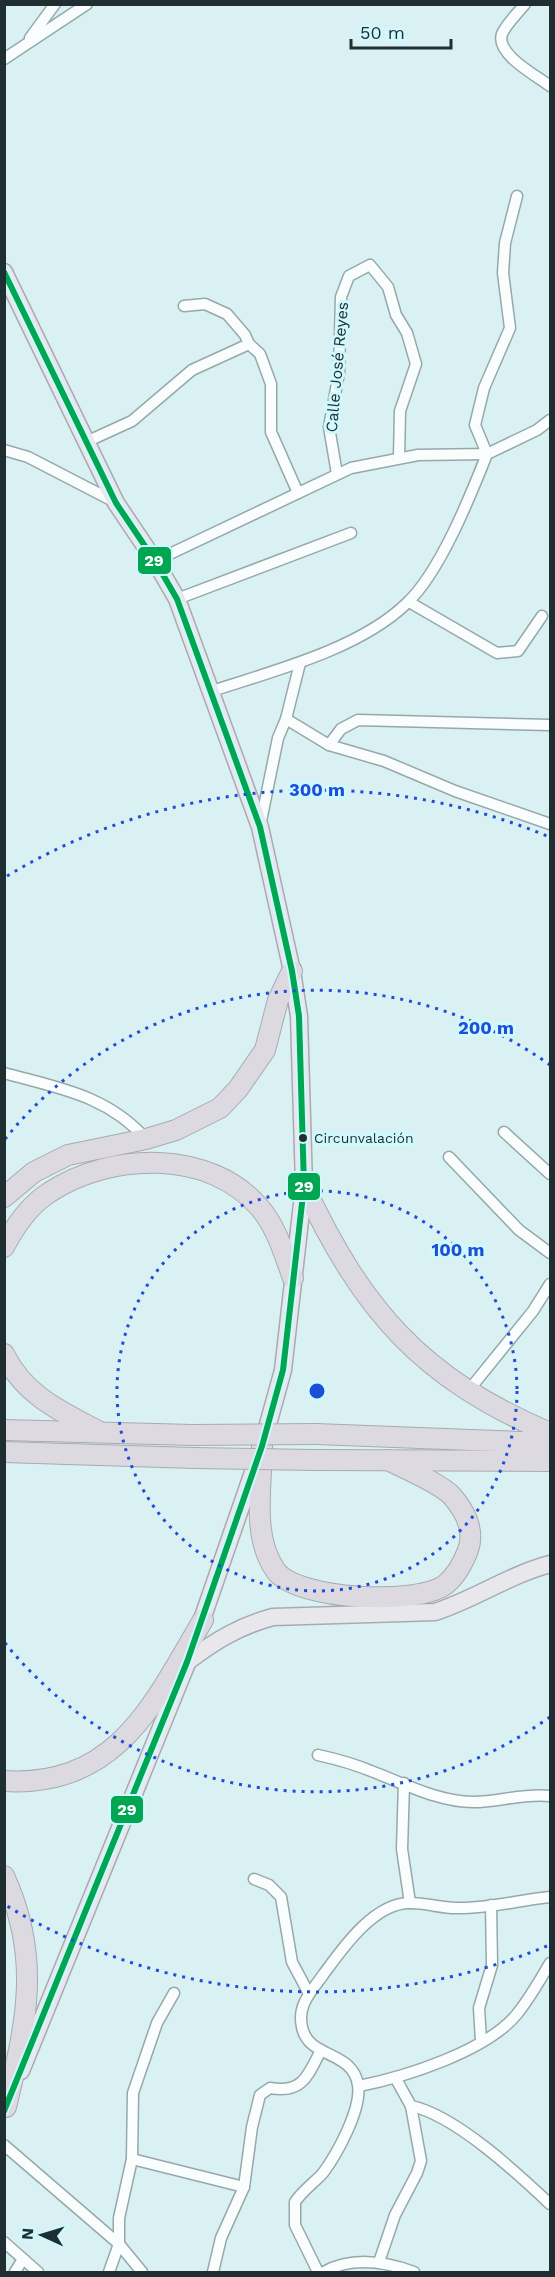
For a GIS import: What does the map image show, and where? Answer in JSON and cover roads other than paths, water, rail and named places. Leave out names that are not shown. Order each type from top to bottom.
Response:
[{"type":"highway","points":[[4,1197],[34,1172],[68,1155],[146,1139],[208,1115],[220,1108],[238,1089],[265,1050],[278,1000],[292,971]]},
{"type":"highway","points":[[4,1247],[18,1222],[49,1192],[75,1179],[111,1169],[152,1163],[184,1164],[209,1171],[234,1185],[260,1208],[279,1239],[293,1278]]},
{"type":"highway","points":[[304,1186],[328,1238],[369,1301],[396,1332],[429,1364],[469,1390],[550,1433]]},
{"type":"highway","points":[[4,1354],[13,1372],[41,1401],[103,1434]]},
{"type":"highway","points":[[4,1430],[103,1434],[316,1434],[550,1443]]},
{"type":"highway","points":[[262,1446],[260,1532],[266,1552],[277,1572],[291,1583],[332,1594],[393,1596],[424,1593],[445,1585],[463,1565],[470,1545],[470,1525],[450,1495],[388,1460]]},
{"type":"highway","points":[[4,1452],[315,1460],[550,1461]]},
{"type":"highway","points":[[4,1462],[77,1454]]},
{"type":"highway","points":[[4,1780],[24,1782],[57,1778],[93,1763],[120,1744],[163,1688],[202,1620]]},
{"type":"highway","points":[[4,1876],[21,1923],[27,1961],[28,1998],[25,2030],[5,2109]]},
{"type":"main road","points":[[4,272],[116,503],[155,561],[177,599],[260,827],[292,971],[299,1016],[304,1186],[283,1370],[262,1446],[187,1662],[5,2109]]},
{"type":"main road","points":[[187,1662],[213,1642],[248,1624],[273,1617],[435,1612],[457,1605],[527,1570],[550,1564]]},
{"type":"street","points":[[26,43],[55,4]]},
{"type":"street","points":[[4,59],[87,4]]},
{"type":"street","points":[[525,4],[502,34],[501,44],[505,53],[550,86]]},
{"type":"street","points":[[212,691],[300,663],[382,624],[409,602],[440,557],[472,494],[487,454],[475,425],[484,388],[510,328],[503,273],[505,243],[517,196]]},
{"type":"street","name":"Calle José Reyes","points":[[337,474],[329,427],[339,373],[342,297],[349,276],[370,265],[388,287],[396,315],[407,333],[416,364],[400,411],[399,458]]},
{"type":"street","points":[[184,306],[205,304],[226,314],[245,335],[249,344],[260,354],[271,384],[271,432],[298,494]]},
{"type":"street","points":[[87,442],[132,421],[192,370],[249,344]]},
{"type":"street","points":[[155,561],[351,468],[399,458],[487,454],[537,430],[550,420]]},
{"type":"street","points":[[4,450],[28,457],[116,503]]},
{"type":"street","points":[[177,599],[351,534]]},
{"type":"street","points":[[409,602],[497,653],[518,651],[542,616]]},
{"type":"street","points":[[260,827],[278,738],[286,719],[300,663]]},
{"type":"street","points":[[286,719],[329,745],[384,761],[455,791],[550,824]]},
{"type":"street","points":[[329,745],[341,729],[358,720],[550,724]]},
{"type":"street","points":[[4,1073],[80,1093],[128,1119],[146,1139]]},
{"type":"street","points":[[504,1132],[550,1174]]},
{"type":"street","points":[[449,1157],[519,1230],[550,1253]]},
{"type":"street","points":[[469,1390],[532,1311],[550,1284]]},
{"type":"street","points":[[318,1755],[354,1764],[428,1793],[472,1802],[528,1795],[550,1796]]},
{"type":"street","points":[[404,1784],[402,1849],[410,1903]]},
{"type":"street","points":[[254,1879],[269,1884],[281,1898],[292,1962],[308,1992]]},
{"type":"street","points":[[318,2272],[295,2225],[295,2202],[322,2174],[340,2144],[351,2118],[359,2086],[353,2071],[345,2062],[312,2046],[305,2039],[301,2026],[302,2007],[308,1992],[338,1951],[358,1932],[394,1905],[410,1903],[456,1908],[550,1897]]},
{"type":"street","points":[[481,2041],[478,2008],[492,1965],[491,1905]]},
{"type":"street","points":[[359,2086],[396,2079],[439,2063],[495,2033],[517,2014],[550,1963]]},
{"type":"street","points":[[109,2272],[119,2244],[119,2218],[132,2159],[131,2110],[136,2077],[157,2023],[174,1993]]},
{"type":"street","points":[[213,2272],[221,2238],[244,2187],[252,2127],[260,2095],[270,2088],[287,2090],[302,2083],[321,2050]]},
{"type":"street","points":[[379,2262],[395,2216],[417,2173],[420,2161],[411,2106],[396,2079]]},
{"type":"street","points":[[411,2106],[425,2109],[479,2143],[550,2204]]},
{"type":"street","points":[[4,2145],[119,2244],[141,2272]]},
{"type":"street","points":[[132,2159],[244,2187]]},
{"type":"street","points":[[4,2242],[38,2272]]},
{"type":"street","points":[[15,2272],[23,2259]]},
{"type":"street","points":[[324,2272],[364,2262],[379,2262],[414,2272]]},
{"type":"place","name":"Circunvalación","points":[[303,1138]]}]
